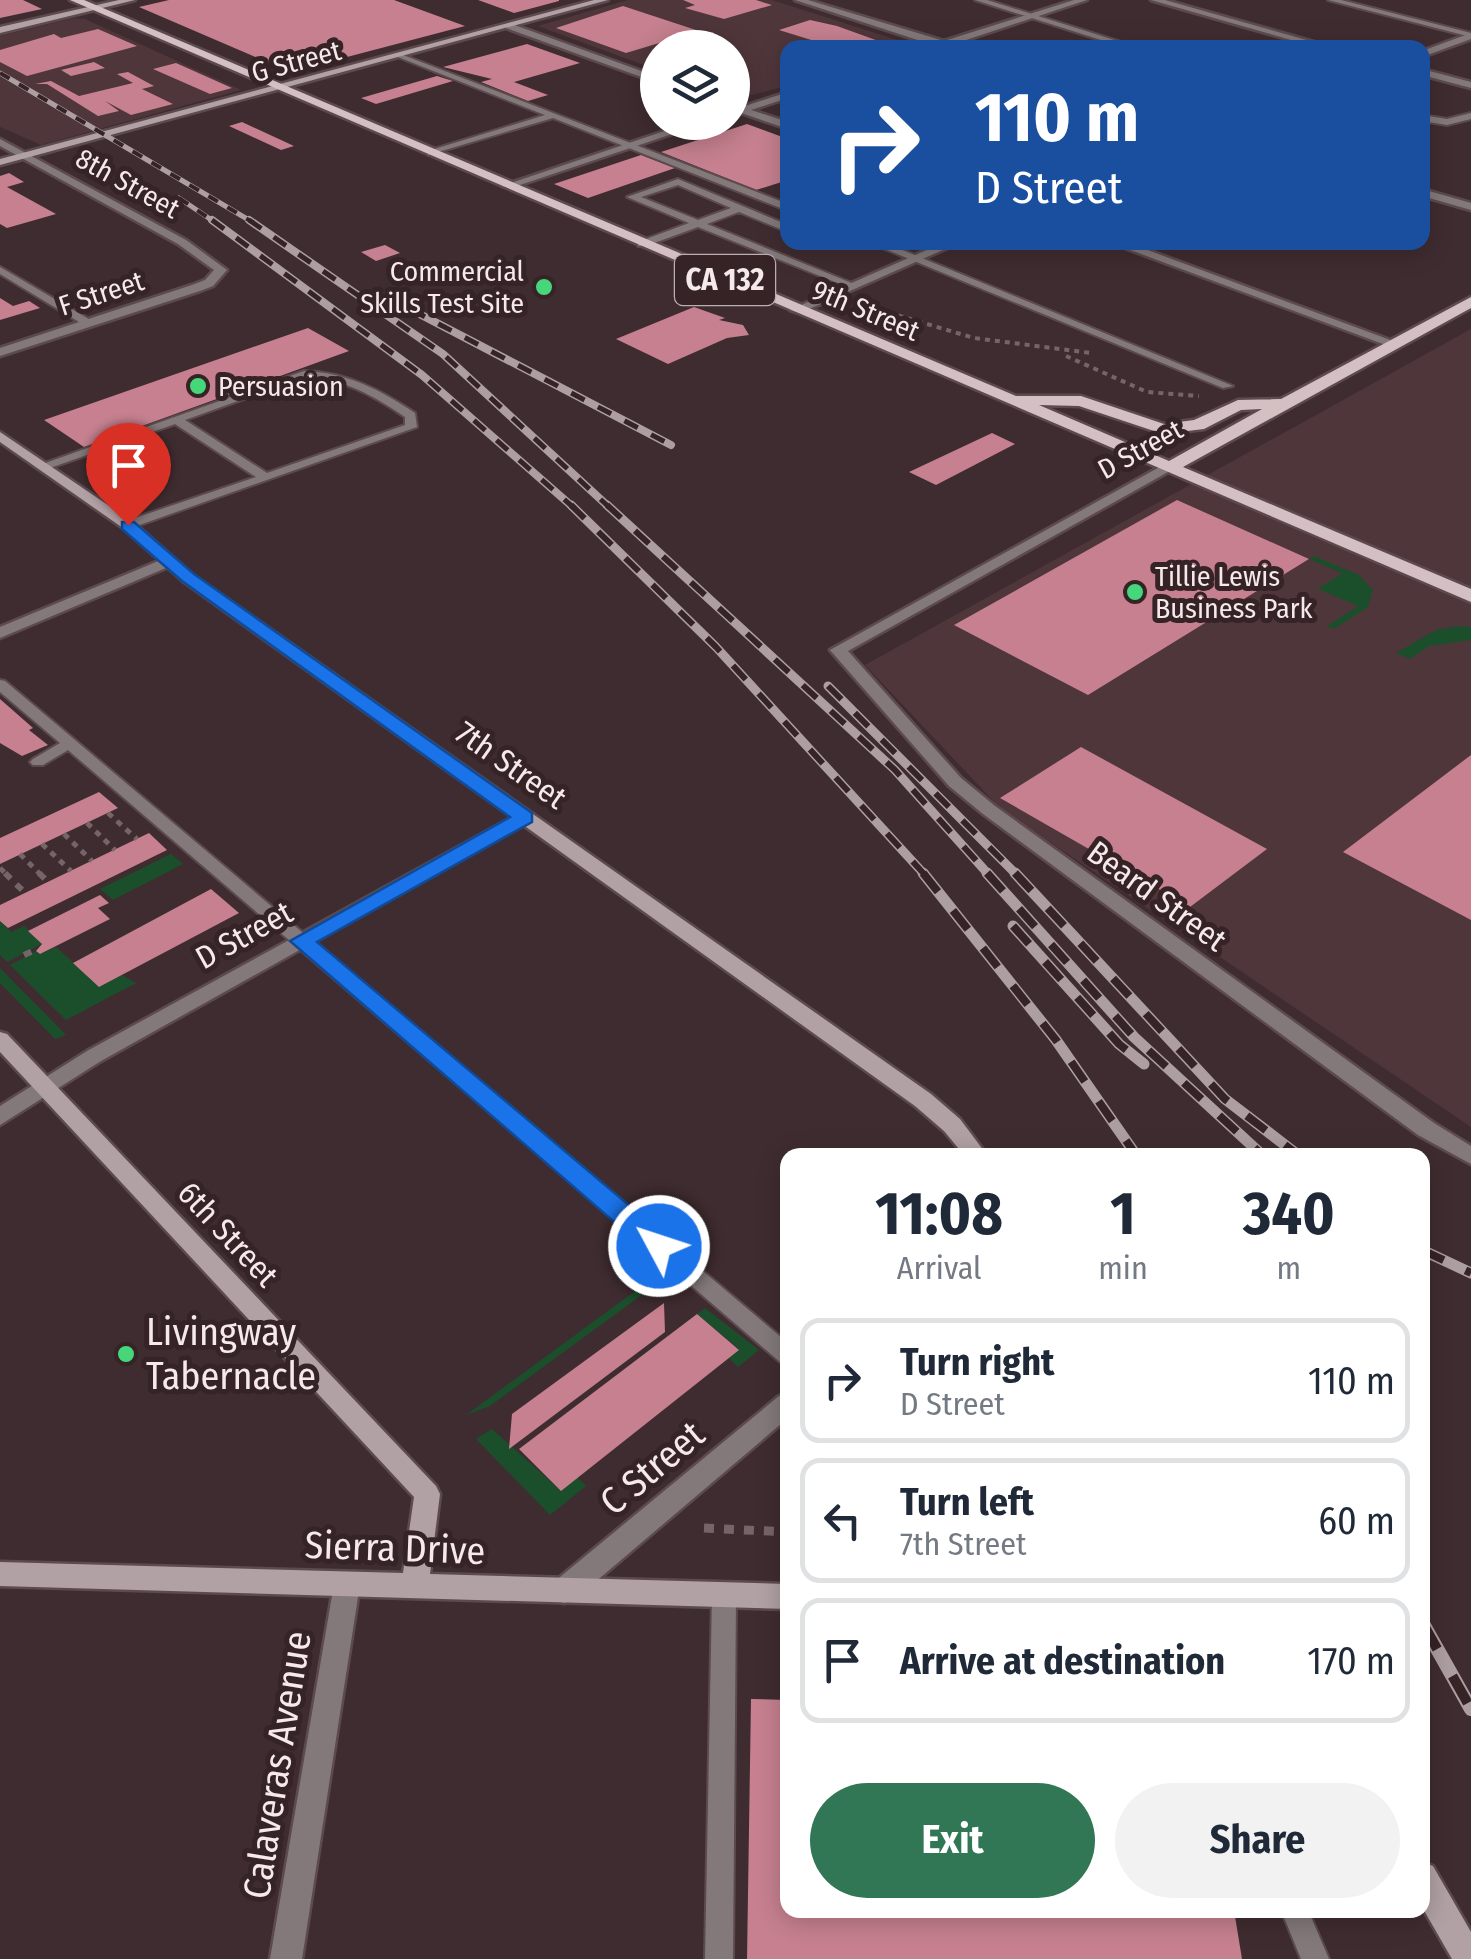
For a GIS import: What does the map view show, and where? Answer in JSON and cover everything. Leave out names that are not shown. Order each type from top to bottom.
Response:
[{"type":"main road","name":"9th Street","points":[[75,0],[1471,596]]},
{"type":"main road","name":"D Street","points":[[1170,467],[1471,302]]},
{"type":"main road","points":[[1006,400],[1081,401],[1163,429],[1198,425],[1238,405],[1285,404]]},
{"type":"street","points":[[0,30],[131,0]]},
{"type":"street","name":"G Street","points":[[0,162],[604,0]]},
{"type":"street","points":[[799,0],[817,2],[928,40]]},
{"type":"street","points":[[964,40],[1082,0]]},
{"type":"street","points":[[1156,0],[1301,40]]},
{"type":"street","points":[[509,26],[640,73]]},
{"type":"street","points":[[1430,51],[1471,35]]},
{"type":"street","points":[[1430,74],[1471,85]]},
{"type":"street","points":[[750,106],[780,98]]},
{"type":"street","points":[[750,114],[780,124]]},
{"type":"street","points":[[507,186],[649,140]]},
{"type":"street","name":"8th Street","points":[[0,142],[199,252],[221,270],[216,277]]},
{"type":"street","points":[[1430,194],[1471,207]]},
{"type":"street","points":[[796,310],[936,250]]},
{"type":"street","points":[[1136,250],[1395,344]]},
{"type":"street","name":"F Street","points":[[0,352],[216,277]]},
{"type":"street","name":"7th Street","points":[[0,436],[128,525],[168,562],[923,1100],[952,1125],[970,1148]]},
{"type":"street","name":"D Street","points":[[838,650],[1170,467]]},
{"type":"street","points":[[0,634],[168,562]]},
{"type":"street","name":"Beard Street","points":[[838,650],[956,782],[989,810],[1426,1129],[1471,1156]]},
{"type":"street","name":"D Street","points":[[0,1117],[94,1056],[524,817]]},
{"type":"street","name":"6th Street","points":[[0,1039],[427,1494],[415,1586]]},
{"type":"street","name":"C Street","points":[[564,1591],[780,1410]]},
{"type":"street","name":"Sierra Drive","points":[[0,1574],[780,1597]]},
{"type":"street","name":"Calaveras Avenue","points":[[286,1959],[347,1584]]},
{"type":"street","points":[[1430,1891],[1469,1959]]},
{"type":"lane","points":[[979,0],[1110,40]]},
{"type":"lane","points":[[1019,0],[1052,10]]},
{"type":"lane","points":[[1332,0],[1471,35]]},
{"type":"lane","points":[[401,55],[780,205]]},
{"type":"lane","points":[[430,153],[554,115]]},
{"type":"lane","points":[[1430,120],[1471,116]]},
{"type":"lane","points":[[780,226],[678,182],[632,197],[848,288]]},
{"type":"lane","points":[[642,244],[765,199]]},
{"type":"lane","points":[[892,250],[1227,386]]},
{"type":"lane","points":[[0,270],[88,323]]},
{"type":"lane","points":[[43,466],[304,374],[328,373],[411,416],[411,426],[128,525]]},
{"type":"lane","points":[[176,419],[262,475]]},
{"type":"lane","points":[[0,684],[780,1349]]},
{"type":"lane","points":[[38,762],[70,744]]},
{"type":"lane","points":[[719,1959],[724,1596]]},
{"type":"lane","points":[[1297,1918],[1315,1959]]},
{"type":"path","points":[[848,288],[872,310],[1065,355],[1146,393],[1173,400],[1227,386]]},
{"type":"path","points":[[1065,355],[1107,351]]},
{"type":"path","points":[[108,813],[137,839]]},
{"type":"path","points":[[87,823],[115,850]]},
{"type":"path","points":[[64,834],[92,861]]},
{"type":"path","points":[[42,844],[71,871]]},
{"type":"path","points":[[20,854],[48,882]]},
{"type":"path","points":[[0,868],[25,893]]},
{"type":"path","points":[[24,955],[35,950]]},
{"type":"path","points":[[704,1528],[780,1532]]},
{"type":"shaded area","points":[[628,0],[772,0],[897,40],[780,40],[780,88],[750,95],[750,30],[640,30],[640,64],[538,26]]},
{"type":"shaded area","points":[[85,19],[241,90],[41,145],[0,127],[0,36]]},
{"type":"shaded area","points":[[1471,329],[1471,1127],[1001,809],[865,665]]},
{"type":"green space","points":[[1314,556],[1359,575],[1373,590],[1368,607],[1334,629],[1327,626],[1358,606],[1318,589],[1342,573],[1309,559]]},
{"type":"green space","points":[[1471,627],[1471,640],[1429,646],[1410,659],[1396,653],[1436,630]]},
{"type":"green space","points":[[171,854],[183,864],[113,900],[100,889]]},
{"type":"green space","points":[[0,921],[11,932],[24,926],[42,944],[7,962],[0,955]]},
{"type":"green space","points":[[56,947],[99,986],[122,975],[136,983],[66,1020],[10,965],[36,951],[40,954]]},
{"type":"green space","points":[[0,968],[66,1035],[55,1039],[0,983]]},
{"type":"green space","points":[[657,1275],[639,1297],[490,1406],[466,1415]]},
{"type":"green space","points":[[705,1308],[759,1350],[738,1367],[729,1358],[739,1349],[697,1314]]},
{"type":"green space","points":[[492,1429],[560,1490],[577,1477],[586,1486],[550,1515],[476,1439]]},
{"type":"building","points":[[0,0],[23,0],[42,9],[0,18]]},
{"type":"building","points":[[169,0],[394,0],[465,26],[290,72],[139,7]]},
{"type":"building","points":[[478,0],[559,0],[559,1],[514,13]]},
{"type":"building","points":[[683,0],[756,0],[772,5],[724,19],[685,8],[695,5]]},
{"type":"building","points":[[623,6],[696,30],[640,30],[640,49],[626,53],[556,28]]},
{"type":"building","points":[[810,20],[876,40],[811,40],[779,30]]},
{"type":"building","points":[[98,29],[137,46],[27,76],[0,62],[0,50],[54,34],[61,38]]},
{"type":"building","points":[[527,44],[580,63],[514,82],[548,95],[528,101],[481,82],[492,79],[443,67]]},
{"type":"building","points":[[94,62],[105,68],[71,76],[61,70]]},
{"type":"building","points":[[176,63],[232,88],[210,94],[153,69]]},
{"type":"building","points":[[128,72],[154,86],[142,89],[173,104],[131,115],[105,101],[119,111],[98,116],[47,84],[35,84],[51,81],[79,96],[133,83],[117,74]]},
{"type":"building","points":[[437,76],[453,81],[376,104],[361,98]]},
{"type":"building","points":[[242,122],[294,146],[281,150],[229,126]]},
{"type":"building","points":[[750,125],[780,136],[780,182],[756,190],[661,152],[698,140],[750,140]]},
{"type":"building","points":[[641,155],[675,168],[588,198],[554,184]]},
{"type":"building","points":[[9,173],[24,182],[7,187],[56,214],[7,228],[0,224],[0,176]]},
{"type":"building","points":[[385,245],[400,253],[376,261],[361,252]]},
{"type":"building","points":[[0,298],[13,306],[29,301],[40,308],[0,320]]},
{"type":"building","points":[[694,307],[725,318],[719,320],[743,325],[749,335],[727,338],[668,364],[616,339]]},
{"type":"building","name":"Persuasion","points":[[308,328],[349,351],[84,447],[44,420]]},
{"type":"building","points":[[992,433],[1015,444],[936,485],[909,472]]},
{"type":"building","name":"Tillie Lewis Business Park","points":[[1177,500],[1309,559],[1088,695],[954,625]]},
{"type":"building","points":[[0,699],[48,745],[22,756],[0,743]]},
{"type":"building","points":[[1081,747],[1267,849],[1190,907],[1000,798]]},
{"type":"building","points":[[1471,755],[1471,920],[1343,852]]},
{"type":"building","points":[[99,792],[118,808],[0,864],[0,838]]},
{"type":"building","points":[[149,833],[167,850],[8,928],[0,921],[0,905]]},
{"type":"building","points":[[211,889],[239,913],[99,987],[73,963]]},
{"type":"building","points":[[100,895],[109,903],[98,908],[110,919],[40,954],[36,951],[42,944],[28,931]]},
{"type":"building","points":[[664,1303],[665,1332],[509,1449],[512,1414]]},
{"type":"building","points":[[697,1314],[739,1350],[561,1491],[519,1449]]},
{"type":"building","points":[[751,1699],[780,1700],[780,1918],[1235,1918],[1242,1959],[747,1959]]},
{"type":"railway","points":[[0,73],[249,220]]},
{"type":"railway","points":[[179,198],[216,223]]},
{"type":"railway","points":[[212,220],[422,375],[574,508]]},
{"type":"railway","points":[[249,220],[254,223]]},
{"type":"railway","points":[[249,220],[443,354],[610,508]]},
{"type":"railway","points":[[385,296],[671,445]]},
{"type":"railway","points":[[571,505],[716,647],[925,875]]},
{"type":"railway","points":[[607,505],[895,770],[989,875]]},
{"type":"railway","points":[[828,686],[1015,873]]},
{"type":"railway","points":[[923,873],[1056,1040],[1131,1148]]},
{"type":"railway","points":[[987,873],[1134,1037],[1255,1148]]},
{"type":"railway","points":[[1015,873],[1225,1099],[1289,1148]]},
{"type":"railway","points":[[1013,926],[1119,1044],[1144,1064]]},
{"type":"railway","points":[[1430,1254],[1471,1273]]},
{"type":"railway","points":[[1430,1636],[1471,1709]]},
{"type":"place","name":"Commercial Skills Test Site","points":[[544,287]]},
{"type":"place","name":"Persuasion","points":[[198,386]]},
{"type":"place","name":"Tillie Lewis Business Park","points":[[1135,592]]},
{"type":"place","name":"Livingway Tabernacle","points":[[126,1354]]},
{"type":"route","points":[[128,525],[188,578],[524,817],[302,941],[659,1246]]}]
